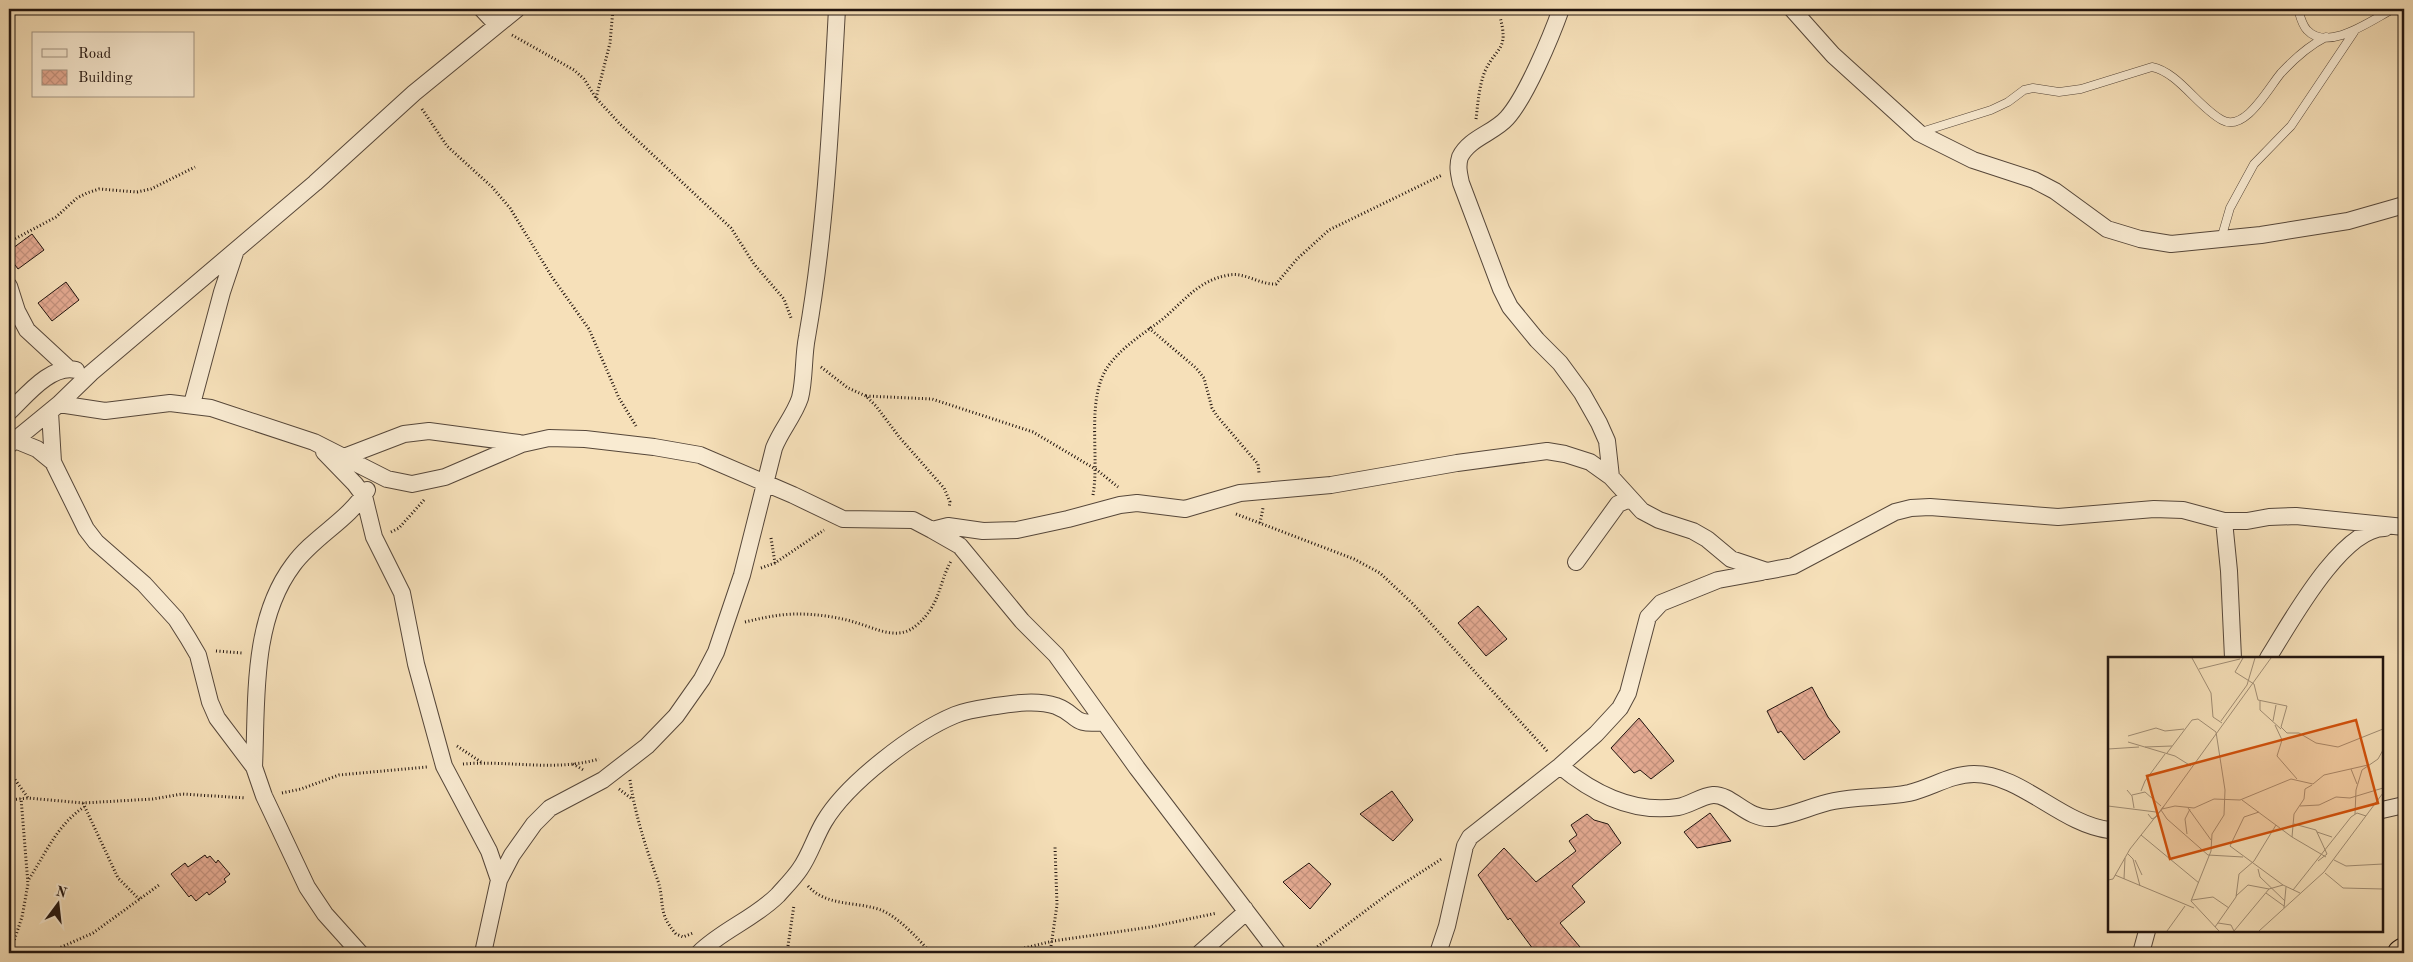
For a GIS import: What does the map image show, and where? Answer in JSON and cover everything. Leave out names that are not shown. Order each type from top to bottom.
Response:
[{"type":"street","points":[[482,9],[497,25]]},
{"type":"street","points":[[12,442],[55,408],[91,373],[236,250],[414,93],[517,9]]},
{"type":"street","points":[[483,953],[499,880],[534,824],[550,808],[603,780],[663,730],[688,701],[716,652],[742,575],[778,438],[800,398],[804,370],[804,349],[823,221],[837,9]]},
{"type":"street","points":[[1561,9],[1544,50],[1518,102],[1507,118],[1473,142],[1461,156],[1458,167],[1461,183],[1501,289],[1518,318],[1560,363],[1582,393],[1607,441],[1611,477]]},
{"type":"street","points":[[1792,9],[1833,55],[1919,133],[1973,160],[2034,180],[2055,192],[2107,229],[2140,239],[2171,244],[2310,228],[2404,206]]},
{"type":"street","points":[[192,404],[222,292],[236,250]]},
{"type":"street","points":[[9,286],[17,311],[27,330],[67,367],[91,373]]},
{"type":"street","points":[[9,412],[53,373],[67,367]]},
{"type":"street","points":[[55,408],[105,411],[170,402],[211,408],[314,442],[377,474],[400,483],[412,484],[445,477],[522,444],[549,438],[654,447],[700,455],[793,495],[830,514],[854,521],[894,518],[913,520],[940,528],[983,531],[1017,530],[1120,504],[1137,503],[1185,509],[1223,496],[1262,490],[1331,485],[1448,465],[1547,451],[1565,454],[1590,462],[1611,477],[1642,511],[1659,520],[1707,539],[1731,559],[1766,571]]},
{"type":"street","points":[[53,462],[55,408]]},
{"type":"street","points":[[344,456],[404,434],[429,431],[522,444]]},
{"type":"street","points":[[12,442],[36,449],[53,462],[86,529],[102,548],[144,584],[176,618],[198,655],[210,702],[217,718],[254,767],[264,796],[307,887],[325,914],[360,953]]},
{"type":"street","points":[[314,442],[356,484],[364,496],[374,536],[402,593],[416,664],[444,766],[485,843],[499,880]]},
{"type":"street","points":[[254,767],[257,688],[263,640],[273,602],[282,581],[293,564],[308,548],[346,516],[364,496],[377,474]]},
{"type":"street","points":[[1576,562],[1618,504],[1630,499]]},
{"type":"street","points":[[1441,951],[1465,846],[1470,837],[1560,766],[1596,734],[1620,708],[1630,685],[1648,617],[1660,603],[1718,580],[1793,566],[1895,512],[1911,508],[1930,507],[2058,517],[2183,510],[2224,521],[2247,521],[2269,517],[2296,516],[2404,528]]},
{"type":"street","points":[[2224,521],[2229,571],[2233,657]]},
{"type":"street","points":[[940,528],[960,546],[1022,621],[1056,655],[1104,722],[1278,953]]},
{"type":"street","points":[[2269,657],[2329,564],[2352,543],[2378,528],[2404,528]]},
{"type":"street","points":[[704,948],[758,913],[800,870],[823,822],[836,803],[858,780],[925,731],[956,715],[996,706],[1046,703],[1059,707],[1082,723],[1104,722]]},
{"type":"street","points":[[1560,766],[1583,785],[1619,802],[1642,806],[1677,807],[1712,795],[1720,796],[1743,810],[1770,818],[1832,802],[1910,793],[1944,780],[1974,774],[1997,779],[2026,792],[2076,821],[2094,828],[2108,830]]},
{"type":"street","points":[[2383,810],[2404,805]]},
{"type":"street","points":[[1200,953],[1245,910]]},
{"type":"street","points":[[2140,953],[2147,932]]},
{"type":"lane","points":[[2298,9],[2307,31],[2314,35],[2326,37],[2354,32],[2393,9]]},
{"type":"lane","points":[[2221,238],[2230,208],[2254,164],[2292,126],[2354,32]]},
{"type":"lane","points":[[1919,133],[1991,110],[2008,102],[2024,90],[2033,88],[2059,92],[2081,89],[2152,67],[2161,68],[2200,104],[2224,121],[2236,121],[2247,116],[2264,97],[2280,74],[2302,53],[2326,37]]},
{"type":"path","points":[[596,98],[610,43],[613,9]]},
{"type":"path","points":[[1473,142],[1482,79],[1504,37],[1500,17]]},
{"type":"path","points":[[497,25],[574,70],[620,124],[731,228],[754,264],[784,299],[804,349],[825,371],[848,388],[866,396],[944,488],[950,502],[940,528]]},
{"type":"path","points":[[414,93],[428,121],[447,146],[492,187],[510,208],[552,277],[589,328],[624,409],[654,447]]},
{"type":"path","points":[[1090,512],[1097,470],[1096,411],[1098,394],[1108,365],[1134,340],[1164,317],[1193,290],[1218,277],[1231,274],[1242,275],[1260,282],[1276,284],[1297,258],[1329,230],[1458,167]]},
{"type":"path","points":[[9,242],[56,217],[77,198],[87,193],[99,189],[128,193],[151,189],[195,168]]},
{"type":"path","points":[[1149,328],[1196,368],[1204,378],[1212,408],[1217,416],[1258,464],[1262,490],[1265,495],[1260,523]]},
{"type":"path","points":[[866,396],[920,398],[946,404],[1033,432],[1097,470],[1137,503]]},
{"type":"path","points":[[374,536],[399,528],[445,477]]},
{"type":"path","points":[[1233,513],[1354,559],[1380,573],[1413,604],[1560,766]]},
{"type":"path","points":[[742,575],[775,563],[831,525],[854,521]]},
{"type":"path","points":[[723,631],[745,622],[769,616],[797,614],[857,623],[880,632],[894,634],[905,632],[917,625],[937,600],[948,566],[960,546]]},
{"type":"path","points":[[198,655],[212,651],[242,653],[263,640]]},
{"type":"path","points":[[9,800],[28,798],[83,805],[153,799],[182,794],[238,798],[264,796],[301,789],[339,775],[482,762],[543,765],[572,764],[602,758]]},
{"type":"path","points":[[626,762],[636,814],[649,861],[657,880],[661,909],[665,919],[678,936],[699,932],[704,948]]},
{"type":"path","points":[[9,771],[28,798]]},
{"type":"path","points":[[10,953],[22,917],[28,880],[20,798]]},
{"type":"path","points":[[28,880],[61,826],[83,805]]},
{"type":"path","points":[[83,805],[118,878],[140,900]]},
{"type":"path","points":[[1309,953],[1418,873],[1465,846]]},
{"type":"path","points":[[1050,953],[1057,905],[1055,847]]},
{"type":"path","points":[[800,870],[808,885],[817,895],[834,901],[861,905],[886,913],[931,953]]},
{"type":"path","points":[[787,953],[794,905],[788,883]]},
{"type":"path","points":[[48,953],[93,933],[160,885]]},
{"type":"path","points":[[1004,953],[1053,941],[1151,927],[1206,915],[1245,910]]},
{"type":"building","points":[[32,234],[44,250],[18,269],[9,257],[9,251]]},
{"type":"building","points":[[66,282],[79,300],[52,321],[38,303]]},
{"type":"building","points":[[1478,606],[1507,639],[1486,656],[1458,623]]},
{"type":"building","points":[[1812,687],[1828,717],[1840,732],[1804,760],[1781,731],[1778,733],[1767,711]]},
{"type":"building","points":[[1639,718],[1674,761],[1651,779],[1640,770],[1634,773],[1611,748]]},
{"type":"building","points":[[1392,791],[1413,820],[1393,841],[1360,814]]},
{"type":"building","points":[[1710,813],[1731,841],[1697,848],[1684,832]]},
{"type":"building","points":[[1587,814],[1594,820],[1608,824],[1621,843],[1572,886],[1585,902],[1560,923],[1585,953],[1536,953],[1510,918],[1508,920],[1478,875],[1504,848],[1536,882],[1576,851],[1569,841],[1577,835],[1571,825]]},
{"type":"building","points":[[205,855],[207,858],[210,856],[216,863],[218,860],[230,874],[224,879],[226,882],[209,895],[207,892],[196,901],[191,895],[189,897],[171,874],[185,863],[188,867]]},
{"type":"building","points":[[1309,863],[1331,884],[1310,909],[1283,882]]}]
